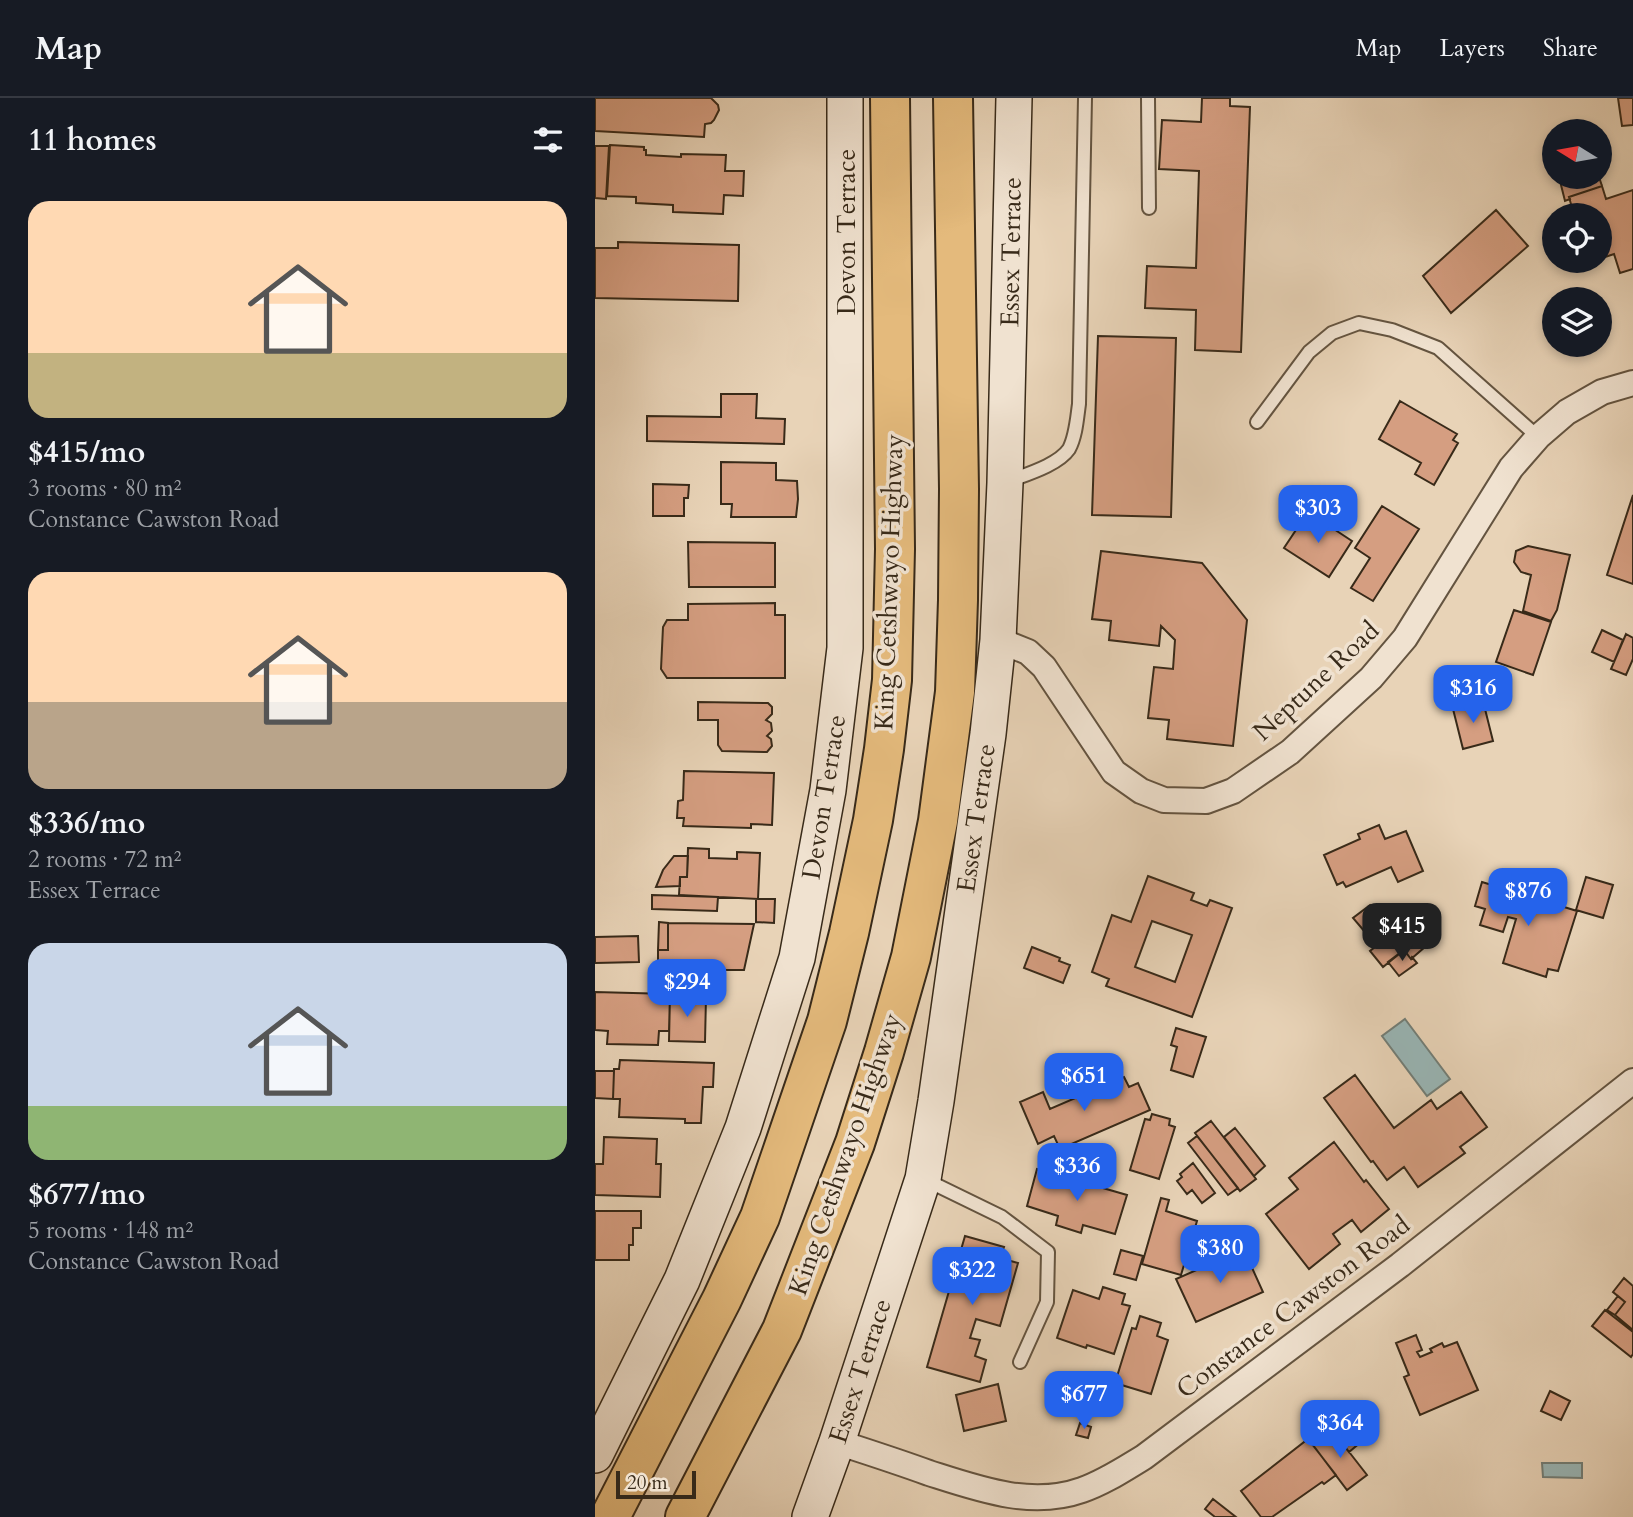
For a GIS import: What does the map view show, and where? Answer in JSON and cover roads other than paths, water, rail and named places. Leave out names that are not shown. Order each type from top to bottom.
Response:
[{"type":"highway","name":"King Cetshwayo Highway","points":[[610,1517],[722,1299],[760,1217],[827,1021],[870,832],[892,680],[895,549],[890,98]]},
{"type":"highway","name":"King Cetshwayo Highway","points":[[685,1517],[782,1330],[855,1143],[911,957],[938,821],[955,692],[958,600],[959,489],[953,98]]},
{"type":"street","name":"Devon Terrace","points":[[595,1455],[682,1280],[743,1128],[797,958],[828,790],[845,648],[845,98]]},
{"type":"street","name":"Essex Terrace","points":[[810,1517],[923,1179],[988,734],[998,640],[1005,483],[1014,98]]},
{"type":"street","name":"Neptune Road","points":[[998,640],[1028,652],[1044,667],[1114,772],[1140,791],[1164,800],[1206,801],[1233,791],[1290,752],[1371,678],[1405,638],[1511,468],[1538,437],[1567,412],[1602,392],[1633,383]]},
{"type":"street","name":"Constance Cawston Road","points":[[837,1442],[986,1491],[1031,1498],[1081,1491],[1105,1481],[1144,1457],[1400,1265],[1633,1081]]},
{"type":"lane","points":[[1005,483],[1058,460],[1069,448],[1075,429],[1079,404],[1084,98]]},
{"type":"lane","points":[[1147,98],[1149,208]]},
{"type":"lane","points":[[1257,422],[1309,352],[1332,333],[1359,323],[1392,330],[1438,348],[1538,437]]},
{"type":"lane","points":[[923,1179],[1002,1217],[1048,1252],[1047,1302],[1020,1362]]},
{"type":"water","points":[[1405,1019],[1450,1079],[1427,1096],[1382,1036]]},
{"type":"water","points":[[1542,1463],[1582,1463],[1582,1478],[1543,1477]]}]
